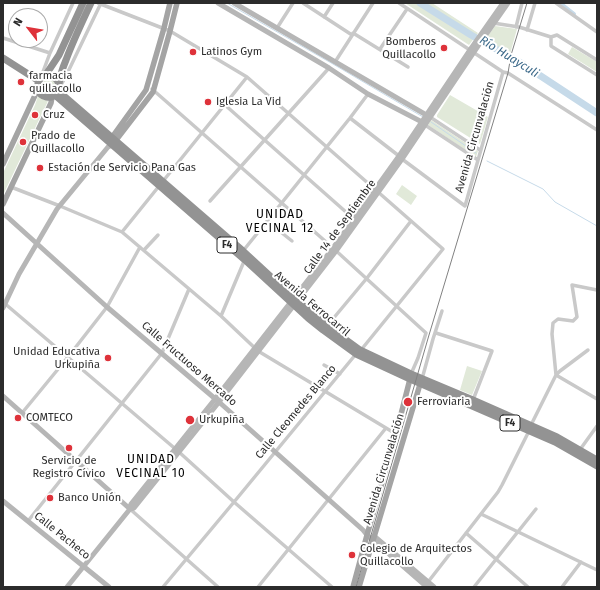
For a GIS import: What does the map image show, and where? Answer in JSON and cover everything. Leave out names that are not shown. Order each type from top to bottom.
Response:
[{"type":"highway","points":[[40,82],[59,55],[83,3]]},
{"type":"highway","points":[[57,91],[66,58],[91,3]]},
{"type":"highway","name":"F4","points":[[3,58],[40,82]]},
{"type":"highway","name":"F4","points":[[48,76],[53,77],[57,80],[57,91],[48,97],[42,96],[39,93],[40,82],[48,76]]},
{"type":"highway","name":"Avenida Ferrocarril","points":[[57,91],[111,142],[244,256],[294,301],[323,330],[358,352],[410,377],[473,400],[530,428]]},
{"type":"highway","name":"Avenida Ferrocarril","points":[[294,301],[358,352]]},
{"type":"highway","name":"Avenida Ferrocarril","points":[[421,381],[530,428],[557,437],[597,466]]},
{"type":"highway","name":"Avenida Ferrocarril","points":[[578,452],[597,460]]},
{"type":"main road","points":[[111,142],[151,95],[151,88],[170,3]]},
{"type":"main road","points":[[151,88],[170,31],[177,3]]},
{"type":"main road","points":[[3,164],[40,82]]},
{"type":"main road","points":[[3,204],[57,91]]},
{"type":"main road","name":"Avenida Circunvalación","points":[[359,587],[369,534],[410,377]]},
{"type":"main road","name":"Avenida Circunvalación","points":[[352,587],[421,381]]},
{"type":"street","points":[[40,82],[50,53],[73,3]]},
{"type":"street","points":[[57,91],[66,76],[100,3],[170,31],[247,77],[411,221],[367,278],[327,326]]},
{"type":"street","points":[[218,3],[329,68],[368,94],[424,124],[478,160]]},
{"type":"street","points":[[234,3],[428,116],[480,150]]},
{"type":"street","points":[[277,28],[293,3]]},
{"type":"street","points":[[303,3],[324,17],[408,66]]},
{"type":"street","points":[[324,17],[333,3]]},
{"type":"street","points":[[335,62],[373,3]]},
{"type":"street","points":[[399,3],[503,72],[508,73],[597,130]]},
{"type":"street","name":"Calle 14 de Septiembre","points":[[492,23],[503,3]]},
{"type":"street","name":"Calle 14 de Septiembre","points":[[67,587],[130,509],[130,504],[217,401],[335,249],[401,158],[479,40],[508,3]]},
{"type":"street","points":[[516,27],[522,3]]},
{"type":"street","points":[[527,30],[535,3]]},
{"type":"street","points":[[556,3],[597,32]]},
{"type":"street","points":[[380,49],[407,9]]},
{"type":"street","points":[[492,23],[516,27],[551,37],[557,35],[597,60]]},
{"type":"street","points":[[551,37],[551,46],[597,75]]},
{"type":"street","points":[[3,38],[50,53]]},
{"type":"street","points":[[210,201],[329,68]]},
{"type":"street","name":"Avenida Circunvalación","points":[[401,158],[465,206],[503,72]]},
{"type":"street","points":[[122,232],[247,77]]},
{"type":"street","points":[[151,88],[335,249],[396,306]]},
{"type":"street","points":[[221,316],[244,256],[267,221],[368,94]]},
{"type":"street","points":[[225,105],[356,220]]},
{"type":"street","points":[[350,118],[401,158]]},
{"type":"street","points":[[111,142],[57,209],[19,274],[4,304],[122,402],[332,587]]},
{"type":"street","points":[[11,187],[122,232],[221,316],[256,349],[396,434]]},
{"type":"street","name":"Calle Fructuoso Mercado","points":[[3,213],[106,307],[162,353],[426,585],[434,587]]},
{"type":"street","points":[[267,221],[292,240]]},
{"type":"street","name":"Calle Cleomedes Blanco","points":[[163,587],[443,249],[411,221]]},
{"type":"street","points":[[144,250],[158,235]]},
{"type":"street","points":[[22,414],[106,307],[140,247]]},
{"type":"street","points":[[556,375],[552,334],[553,323],[558,319],[573,321],[577,317],[572,285],[597,290]]},
{"type":"street","points":[[28,520],[162,353],[189,289]]},
{"type":"street","name":"Avenida Circunvalación","points":[[396,306],[426,333],[410,377]]},
{"type":"street","name":"Avenida Circunvalación","points":[[421,381],[442,311]]},
{"type":"street","points":[[436,333],[492,351],[473,400]]},
{"type":"street","points":[[426,585],[502,485],[556,375],[588,350]]},
{"type":"street","points":[[324,365],[340,374]]},
{"type":"street","points":[[556,375],[597,399]]},
{"type":"street","points":[[3,396],[218,587]]},
{"type":"street","points":[[578,452],[597,426]]},
{"type":"street","points":[[258,587],[386,428]]},
{"type":"street","name":"Calle Pacheco","points":[[3,501],[109,587]]},
{"type":"street","points":[[474,587],[536,509]]},
{"type":"street","points":[[481,514],[597,570]]},
{"type":"street","points":[[466,533],[528,587]]},
{"type":"street","points":[[562,587],[581,562]]},
{"type":"street","points":[[519,587],[523,582]]},
{"type":"green space","points":[[405,3],[432,3],[478,33],[469,45]]},
{"type":"green space","points":[[495,26],[517,29],[510,54],[485,40]]},
{"type":"green space","points":[[572,47],[597,62],[597,72],[568,54]]},
{"type":"green space","points":[[52,79],[55,84],[50,93],[46,92],[42,87],[44,81]]},
{"type":"green space","points":[[450,95],[488,117],[480,144],[437,117]]},
{"type":"green space","name":"Prado de Quillacollo","points":[[38,96],[48,101],[3,195],[3,173]]},
{"type":"green space","points":[[431,120],[478,151],[476,157],[428,125]]},
{"type":"green space","points":[[402,185],[417,196],[411,205],[396,194]]},
{"type":"green space","points":[[467,366],[482,371],[472,395],[460,390]]},
{"type":"waterway","points":[[227,3],[423,117]]},
{"type":"waterway","name":"Río Huayculi","points":[[420,3],[471,35],[521,63],[597,113]]},
{"type":"waterway","points":[[560,3],[574,14]]},
{"type":"waterway","points":[[431,122],[476,153]]},
{"type":"waterway","points":[[487,161],[543,189],[555,202],[597,226]]},
{"type":"tram line","points":[[356,587],[429,335],[508,73],[511,55],[527,3]]},
{"type":"place","name":"Bomberos Quillacollo","points":[[444,48]]},
{"type":"place","name":"Latinos Gym","points":[[193,52]]},
{"type":"place","name":"farmacia quillacollo","points":[[21,82]]},
{"type":"place","name":"Iglesia La Vid","points":[[208,102]]},
{"type":"place","name":"Cruz","points":[[35,115]]},
{"type":"place","name":"Prado de Quillacollo","points":[[23,142]]},
{"type":"place","name":"Estación de Servicio Pana Gas","points":[[40,168]]},
{"type":"place","name":"Unidad Educativa Urkupiña","points":[[108,358]]},
{"type":"place","name":"Ferroviaria","points":[[408,402]]},
{"type":"place","name":"COMTECO","points":[[18,418]]},
{"type":"place","name":"Urkupiña","points":[[190,420]]},
{"type":"place","name":"Servicio de Registro Cívico","points":[[69,448]]},
{"type":"place","name":"Banco Unión","points":[[50,498]]},
{"type":"place","name":"Colegio de Arquitectos Quillacollo","points":[[352,555]]},
{"type":"district","name":"UNIDAD VECINAL 12","points":[[280,222]]},
{"type":"district","name":"UNIDAD VECINAL 10","points":[[151,467]]}]
